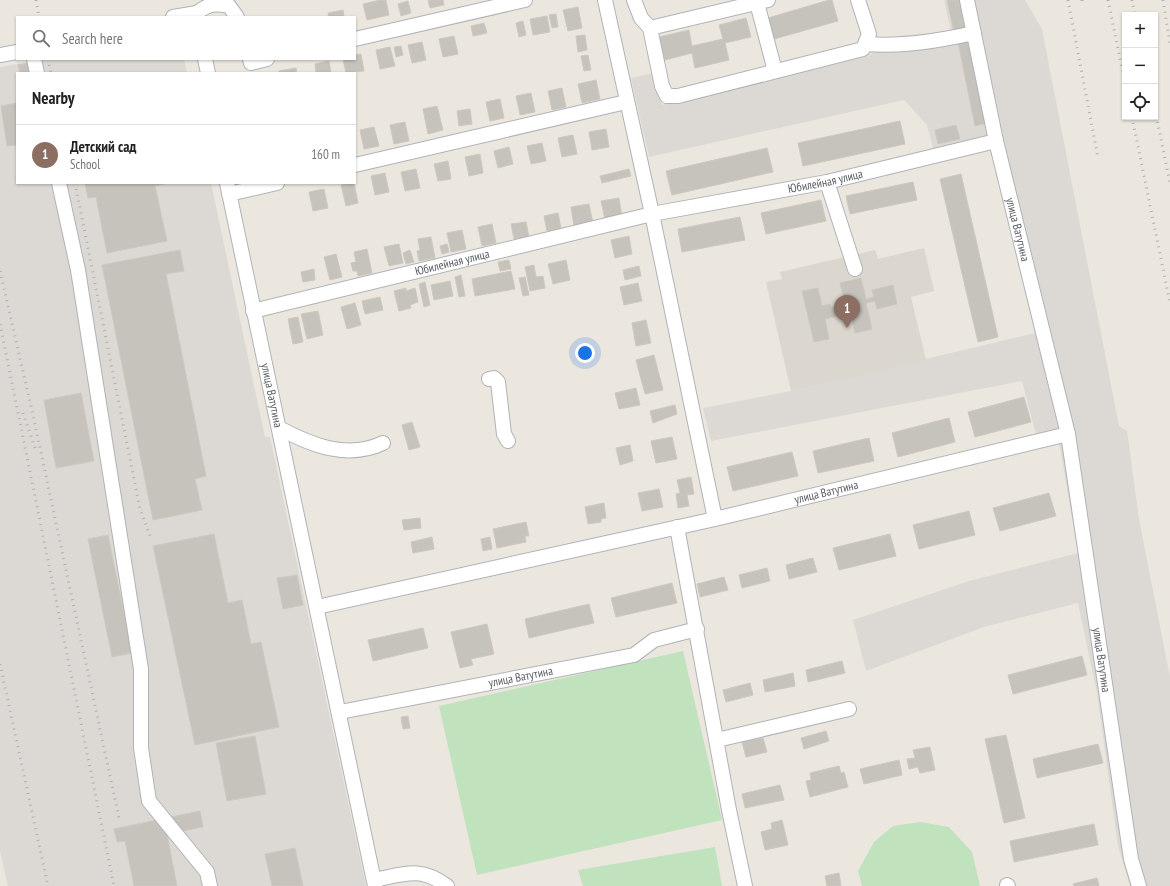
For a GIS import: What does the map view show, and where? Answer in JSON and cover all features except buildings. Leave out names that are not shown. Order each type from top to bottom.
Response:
[{"type":"street","points":[[356,39],[525,0]]},
{"type":"street","points":[[605,0],[626,102],[652,214],[715,519]]},
{"type":"street","points":[[634,0],[641,18],[650,28],[662,86],[667,96],[678,96],[863,49],[866,44],[868,34],[858,0]]},
{"type":"street","name":"улица Ватутина","points":[[967,0],[996,141],[1068,434],[1131,859],[1139,886]]},
{"type":"street","points":[[650,28],[762,2],[775,71]]},
{"type":"street","points":[[176,16],[217,3],[229,6],[236,16]]},
{"type":"street","points":[[866,44],[894,45],[944,40],[974,33]]},
{"type":"street","points":[[0,55],[16,52]]},
{"type":"street","points":[[34,60],[37,72]]},
{"type":"street","points":[[205,60],[208,72]]},
{"type":"street","points":[[250,60],[251,63],[263,60]]},
{"type":"street","points":[[356,165],[626,102]]},
{"type":"street","name":"Юбилейная улица","points":[[253,311],[652,214],[827,182],[996,141]]},
{"type":"street","points":[[827,182],[855,269]]},
{"type":"street","points":[[59,184],[78,270],[141,669],[141,748],[149,800],[207,872],[210,886]]},
{"type":"street","points":[[228,189],[269,184]]},
{"type":"street","name":"улица Ватутина","points":[[228,189],[278,428],[318,607],[375,883]]},
{"type":"street","points":[[489,379],[494,378],[498,382],[504,434],[508,441]]},
{"type":"street","points":[[278,428],[302,440],[326,449],[375,447],[383,443]]},
{"type":"street","name":"улица Ватутина","points":[[318,607],[715,519],[1068,434]]},
{"type":"street","points":[[677,527],[697,629],[729,810],[745,886]]},
{"type":"street","name":"улица Ватутина","points":[[340,712],[634,655],[654,640],[697,629]]},
{"type":"street","points":[[717,740],[849,709]]},
{"type":"street","points":[[375,883],[420,872],[434,877],[447,886]]},
{"type":"shaded area","points":[[944,0],[1025,0],[1042,29],[1119,426],[1127,431],[1139,519],[1170,677],[1170,886],[1130,886],[1118,846],[1097,693],[1078,603],[984,627],[866,671],[853,620],[969,581],[1078,553],[1059,442],[1039,446],[1022,381],[711,441],[703,408],[791,391],[1035,333],[990,139],[934,152],[927,125],[904,100],[649,157],[631,78],[653,73],[662,105],[870,56],[880,38],[951,31]]},
{"type":"shaded area","points":[[39,60],[184,60],[187,72],[16,72],[16,184],[211,184],[265,437],[270,437],[366,886],[8,886],[0,851],[0,67]]},
{"type":"shaded area","points":[[924,248],[934,291],[911,297],[926,360],[791,391],[766,282],[782,279],[780,272],[875,250],[878,259]]},
{"type":"green space","points":[[683,651],[722,820],[477,875],[439,706]]},
{"type":"green space","points":[[920,822],[949,827],[972,852],[980,886],[862,886],[858,871],[874,842],[893,826]]},
{"type":"green space","points":[[715,847],[722,886],[583,886],[578,870]]},
{"type":"railway","points":[[36,0],[39,16]]},
{"type":"railway","points":[[1068,0],[1098,158]]},
{"type":"railway","points":[[1108,0],[1122,68]]},
{"type":"railway","points":[[1132,0],[1134,12]]},
{"type":"railway","points":[[1163,0],[1170,44]]},
{"type":"railway","points":[[48,60],[51,72]]},
{"type":"railway","points":[[1133,120],[1170,303]]},
{"type":"railway","points":[[1157,120],[1170,183]]},
{"type":"railway","points":[[75,184],[140,509],[150,536]]},
{"type":"railway","points":[[0,271],[33,415],[119,818]]},
{"type":"railway","points":[[0,324],[114,886]]},
{"type":"railway","points":[[23,413],[36,451]]},
{"type":"railway","points":[[0,664],[48,886]]},
{"type":"place","name":"Детский сад","points":[[847,328]]}]
